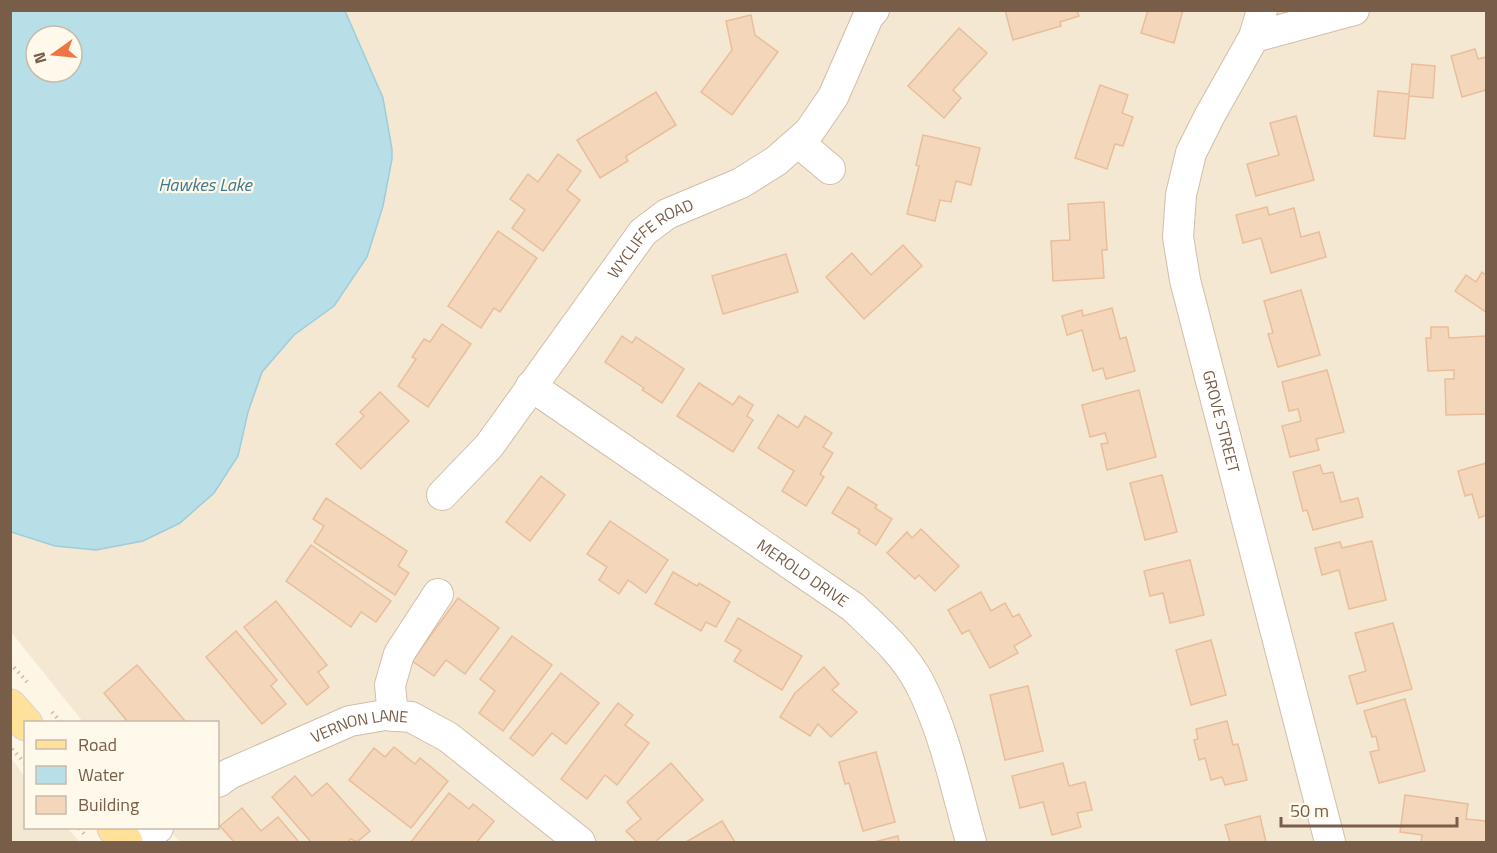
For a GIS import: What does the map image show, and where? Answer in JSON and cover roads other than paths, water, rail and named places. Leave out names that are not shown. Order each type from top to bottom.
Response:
[{"type":"main road","points":[[10,706],[24,722]]},
{"type":"main road","points":[[115,829],[126,843]]},
{"type":"street","name":"WYCLIFFE ROAD","points":[[442,495],[489,446],[643,232],[667,214],[741,183],[777,161],[809,132],[834,97],[867,17],[874,10]]},
{"type":"street","points":[[1258,24],[1354,10]]},
{"type":"street","name":"GROVE STREET","points":[[1258,24],[1191,153],[1180,195],[1178,237],[1185,280],[1330,843]]},
{"type":"street","points":[[798,142],[830,169]]},
{"type":"street","name":"MEROLD DRIVE","points":[[531,387],[853,607],[890,642],[919,682],[939,727],[971,843]]},
{"type":"street","points":[[393,716],[390,686],[399,654],[438,594]]},
{"type":"street","name":"VERNON LANE","points":[[219,781],[229,774],[350,721],[393,716],[411,717],[448,737],[580,843]]},
{"type":"street","points":[[141,843],[157,829]]},
{"type":"water","name":"Hawkes Lake","points":[[11,10],[345,11],[383,98],[392,149],[383,206],[367,257],[334,306],[294,335],[262,372],[248,412],[238,456],[214,493],[180,523],[143,541],[96,550],[55,546],[11,532]]}]
